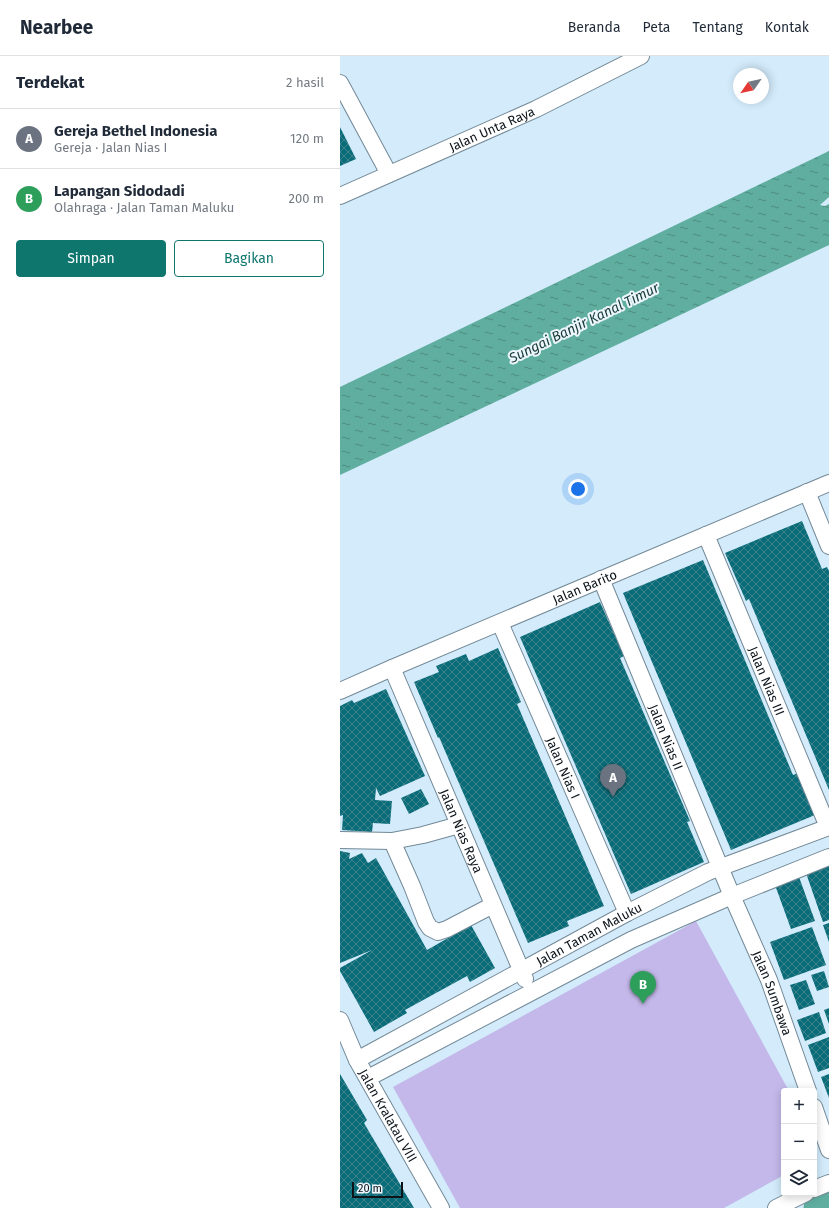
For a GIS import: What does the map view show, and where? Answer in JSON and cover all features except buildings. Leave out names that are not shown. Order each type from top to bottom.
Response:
[{"type":"street","name":"Jalan Unta Raya","points":[[340,196],[536,109],[635,57]]},
{"type":"street","points":[[340,83],[389,174]]},
{"type":"street","name":"Jalan Barito","points":[[340,691],[829,483]]},
{"type":"street","points":[[807,492],[829,546]]},
{"type":"street","name":"Jalan Nias III","points":[[706,536],[828,827]]},
{"type":"street","name":"Jalan Nias II","points":[[601,579],[732,896]]},
{"type":"street","name":"Jalan Nias I","points":[[500,623],[627,912]]},
{"type":"street","name":"Jalan Nias Raya","points":[[392,668],[531,993]]},
{"type":"street","points":[[340,840],[392,841],[423,835],[459,825]]},
{"type":"street","name":"Jalan Taman Maluku","points":[[357,1060],[627,912],[720,868],[828,827]]},
{"type":"street","points":[[392,841],[426,922],[430,928],[438,932],[447,930],[493,905]]},
{"type":"street","name":"Jalan Taman Maluku","points":[[368,1078],[631,940],[732,896],[829,857]]},
{"type":"street","name":"Jalan Sumbawa","points":[[732,896],[769,980],[807,1088]]},
{"type":"street","name":"Jalan Kralatau VIII","points":[[340,1020],[357,1060],[441,1208]]},
{"type":"street","points":[[817,1116],[829,1150]]},
{"type":"street","points":[[817,1189],[829,1183]]},
{"type":"street","points":[[776,1208],[800,1196]]},
{"type":"shaded area","points":[[696,921],[787,1088],[781,1088],[781,1177],[724,1208],[460,1208],[393,1087]]},
{"type":"water","name":"Sungai Banjir Kanal Timur","points":[[829,151],[829,197],[820,205],[825,206],[829,204],[829,245],[340,475],[340,387]]},
{"type":"waterway","points":[[819,1208],[829,1205]]},
{"type":"place","name":"Gereja Bethel Indonesia","points":[[613,797]]},
{"type":"place","name":"Lapangan Sidodadi","points":[[643,1004]]}]
